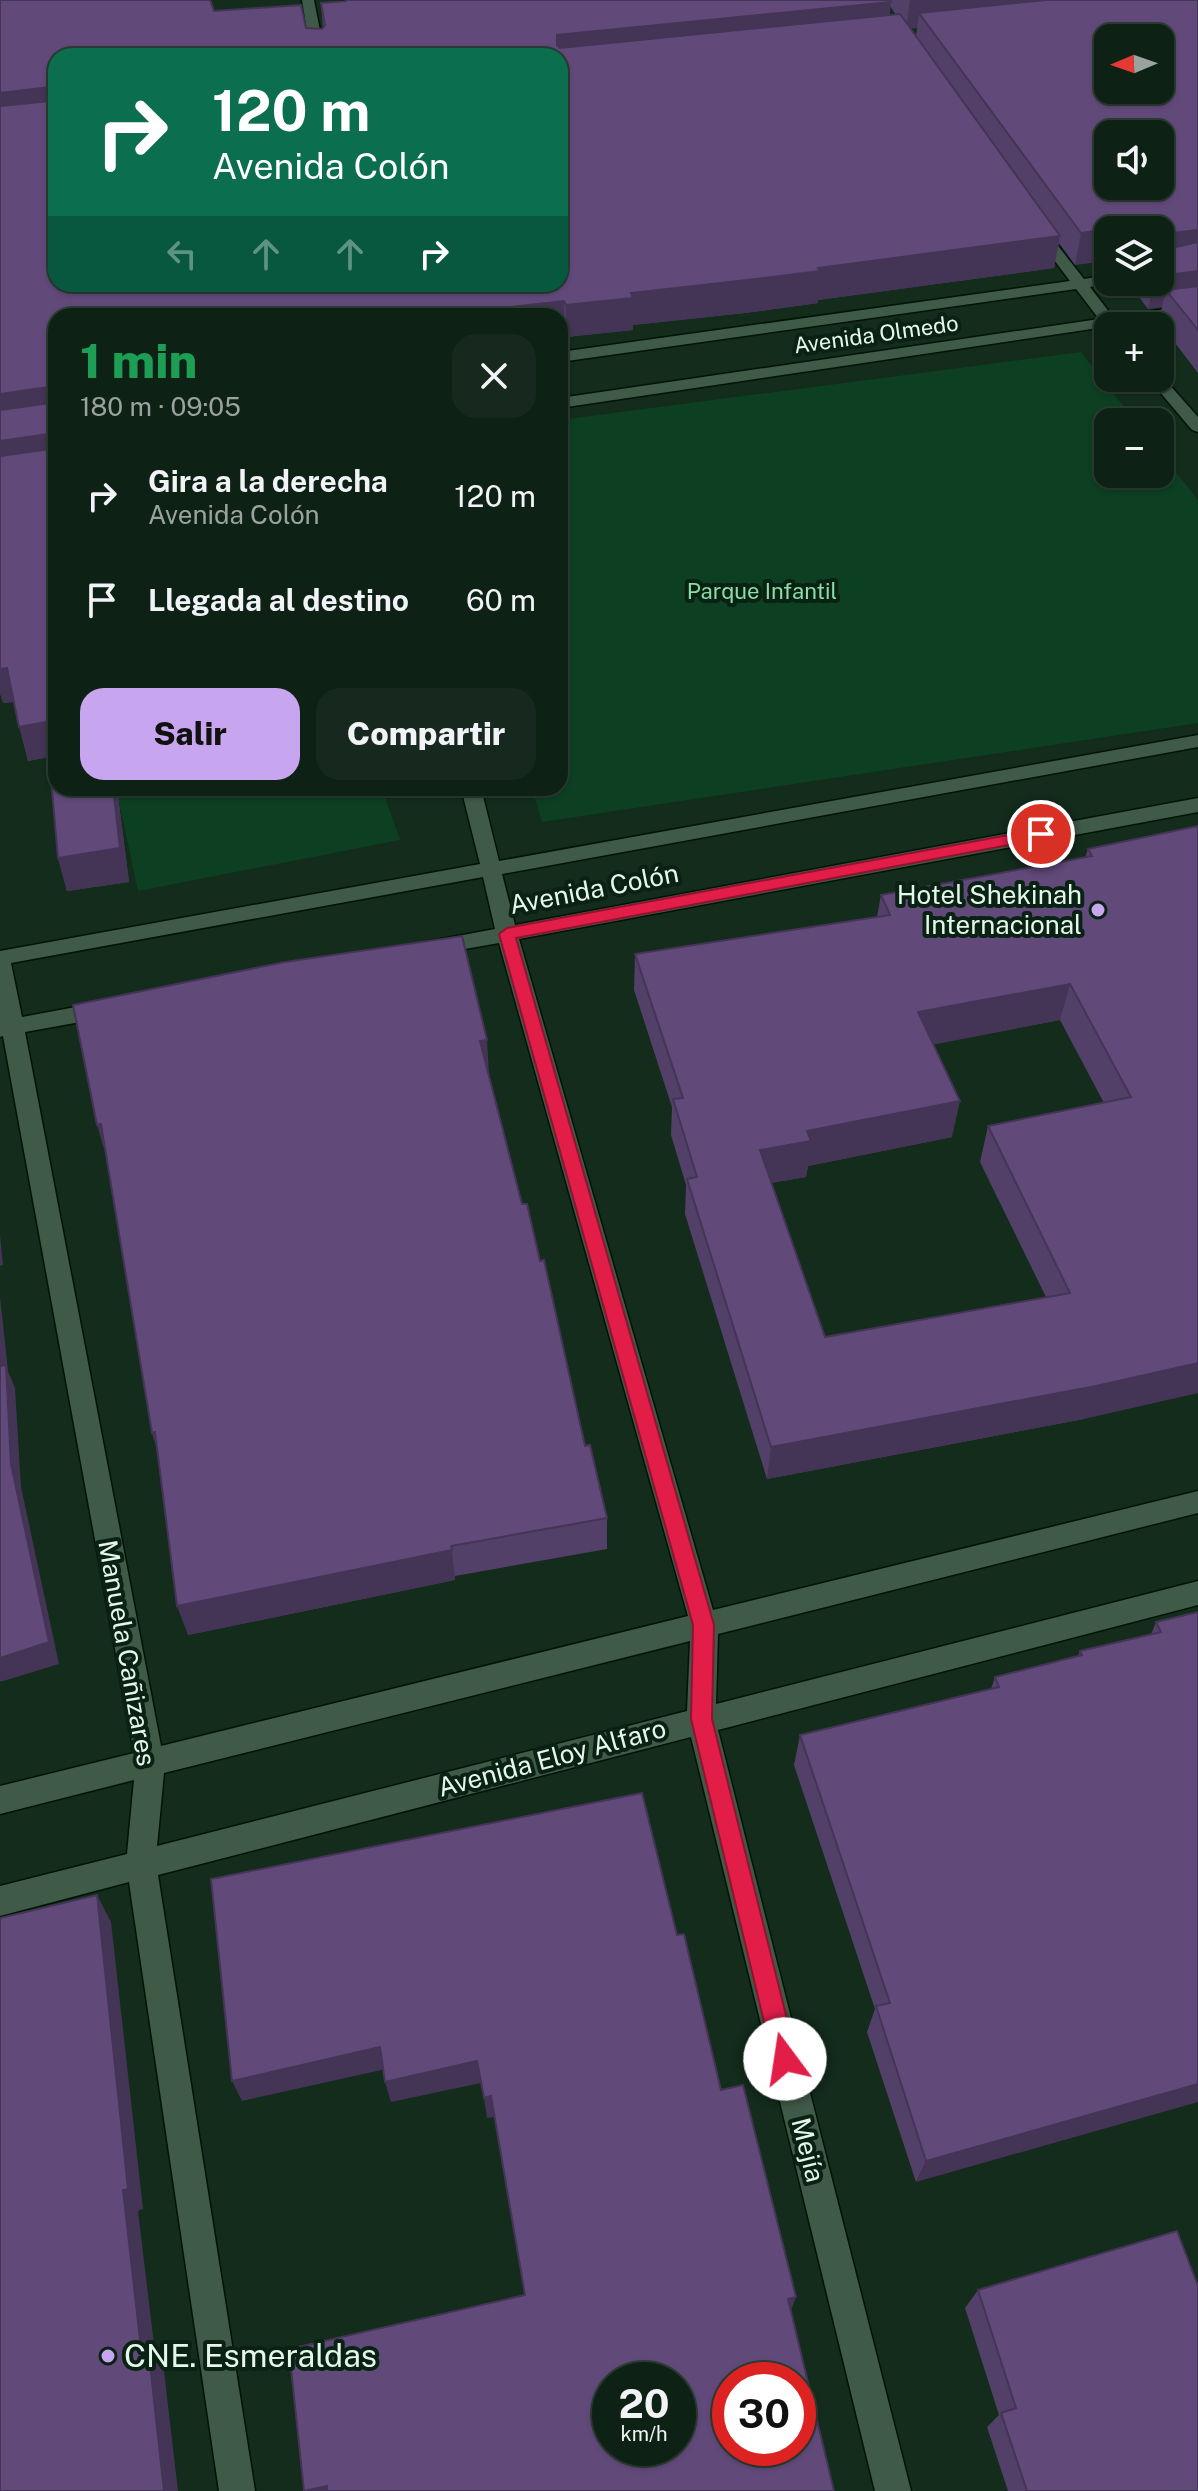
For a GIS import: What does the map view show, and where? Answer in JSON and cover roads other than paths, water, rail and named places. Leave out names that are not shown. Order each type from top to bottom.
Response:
[{"type":"street","points":[[308,0],[317,48]]},
{"type":"street","points":[[1033,223],[1100,312]]},
{"type":"street","name":"Avenida Olmedo","points":[[568,356],[1094,282]]},
{"type":"street","name":"Avenida Olmedo","points":[[1174,313],[1198,309]]},
{"type":"street","name":"Avenida Olmedo","points":[[568,402],[1094,326]]},
{"type":"street","points":[[1168,392],[1198,427]]},
{"type":"street","name":"Avenida Colón","points":[[0,959],[1198,741]]},
{"type":"street","name":"Mejía","points":[[473,796],[507,934],[704,1625],[701,1719],[893,2491]]},
{"type":"street","name":"Avenida Colón","points":[[414,951],[1198,805]]},
{"type":"street","name":"Manuela Cañizares","points":[[0,959],[6,1028],[150,1763],[141,1864],[237,2491]]},
{"type":"street","points":[[6,1028],[136,1003]]},
{"type":"street","points":[[0,1800],[1198,1502]]},
{"type":"street","name":"Avenida Eloy Alfaro","points":[[0,1901],[1198,1593]]},
{"type":"place","name":"Hotel Shekinah Internacional","points":[[1098,910]]},
{"type":"place","name":"CNE. Esmeraldas","points":[[108,2356]]},
{"type":"park label","name":"Parque Infantil","points":[[762,591]]}]
